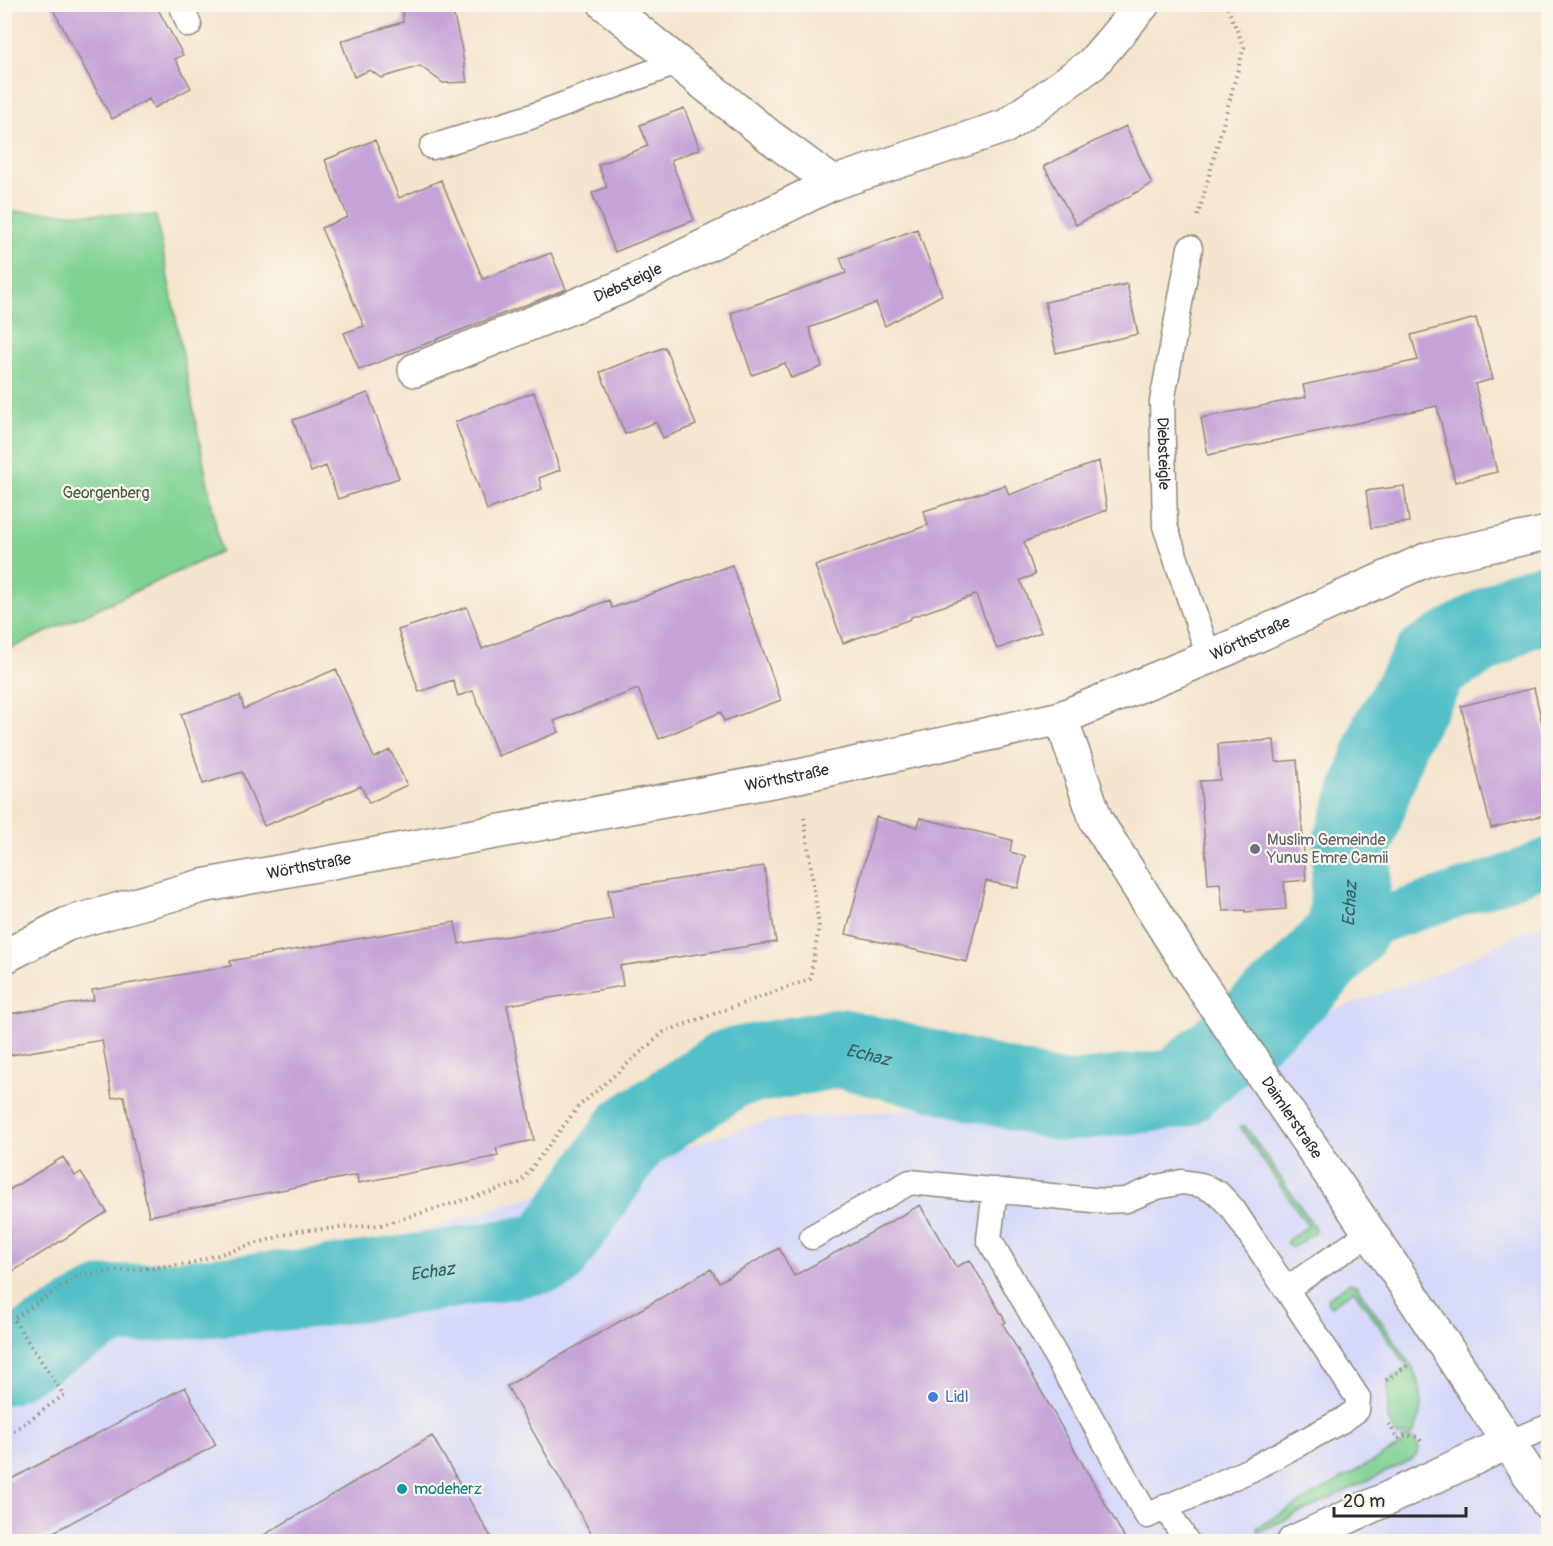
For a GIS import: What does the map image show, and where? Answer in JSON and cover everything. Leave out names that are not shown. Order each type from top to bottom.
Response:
[{"type":"street","points":[[605,4],[769,136],[833,183]]},
{"type":"street","name":"Diebsteigle","points":[[415,370],[620,288],[833,183],[1006,126],[1092,64],[1143,4]]},
{"type":"street","name":"Wörthstraße","points":[[4,957],[67,924],[202,886],[799,776],[1061,718],[1209,657],[1428,560],[1548,533]]},
{"type":"street","name":"Daimlerstraße","points":[[1061,718],[1096,820],[1193,974],[1443,1341],[1548,1503]]},
{"type":"street","points":[[1294,1542],[1509,1442]]},
{"type":"lane","points":[[432,147],[530,117],[679,62]]},
{"type":"lane","name":"Diebsteigle","points":[[1190,248],[1162,402],[1165,526],[1209,657]]},
{"type":"lane","points":[[812,1237],[909,1182],[995,1190],[1103,1201],[1126,1200],[1157,1187],[1182,1182],[1201,1185],[1218,1193],[1233,1209],[1358,1398],[1358,1410],[1252,1469],[1147,1516],[989,1239],[995,1190]]},
{"type":"lane","points":[[1286,1289],[1370,1233]]},
{"type":"lane","points":[[1509,1442],[1548,1427]]},
{"type":"lane","points":[[1166,1507],[1187,1542]]},
{"type":"path","points":[[1190,248],[1244,47],[1226,4]]},
{"type":"path","points":[[4,1438],[64,1395],[14,1319],[79,1275],[188,1264],[297,1231],[382,1225],[520,1184],[578,1107],[664,1032],[810,979],[819,927],[799,776]]},
{"type":"path","points":[[1358,1398],[1443,1341]]},
{"type":"shaded area","points":[[1548,921],[1548,1541],[5,1542],[5,1385],[70,1344],[770,1120],[1094,1096],[1441,972]]},
{"type":"green space","name":"Georgenberg","points":[[5,211],[156,216],[221,552],[5,651]]},
{"type":"green space","points":[[1245,1126],[1315,1228],[1314,1233],[1292,1248],[1287,1241],[1308,1226],[1240,1127]]},
{"type":"green space","points":[[1349,1283],[1356,1285],[1409,1362],[1406,1364],[1354,1290],[1331,1306],[1328,1305],[1327,1299]]},
{"type":"green space","points":[[1411,1365],[1420,1391],[1420,1416],[1414,1434],[1398,1437],[1388,1419],[1388,1381]]},
{"type":"green space","points":[[1409,1437],[1419,1448],[1417,1455],[1411,1460],[1259,1532],[1256,1528],[1403,1444],[1403,1438]]},
{"type":"building","points":[[50,4],[155,4],[183,55],[175,59],[191,88],[154,108],[149,99],[112,119]]},
{"type":"building","points":[[402,4],[451,4],[467,82],[443,83],[420,66],[381,78],[370,70],[354,77],[341,41],[403,22]]},
{"type":"building","points":[[684,108],[700,149],[671,160],[694,220],[615,252],[592,193],[607,187],[598,165],[648,146],[640,125]]},
{"type":"building","points":[[1126,126],[1152,184],[1076,225],[1044,166]]},
{"type":"building","points":[[375,140],[399,198],[441,180],[483,279],[551,253],[566,289],[359,370],[344,333],[364,326],[321,228],[348,217],[325,160]]},
{"type":"building","points":[[917,229],[942,295],[885,326],[876,303],[809,328],[822,367],[791,378],[785,363],[752,375],[731,313],[846,273],[840,258]]},
{"type":"building","points":[[1127,284],[1138,334],[1056,353],[1045,302]]},
{"type":"building","points":[[1476,318],[1493,379],[1475,384],[1497,472],[1455,482],[1437,406],[1208,455],[1201,418],[1306,397],[1303,385],[1418,360],[1411,335]]},
{"type":"building","points":[[665,347],[696,425],[663,438],[656,422],[625,434],[600,372]]},
{"type":"building","points":[[534,392],[560,470],[539,478],[542,489],[487,510],[455,422]]},
{"type":"building","points":[[368,393],[399,478],[338,499],[326,466],[311,472],[293,420]]},
{"type":"building","points":[[1099,461],[1107,510],[1024,542],[1035,575],[1020,580],[1041,632],[997,649],[976,595],[843,643],[815,566],[928,525],[924,511],[1005,485],[1009,495]]},
{"type":"building","points":[[1404,486],[1409,522],[1371,528],[1366,491]]},
{"type":"building","points":[[732,565],[781,700],[724,721],[721,712],[659,739],[638,689],[554,721],[559,732],[498,756],[473,691],[458,696],[453,680],[419,692],[398,630],[467,607],[482,649],[609,600],[612,608]]},
{"type":"building","points":[[336,669],[374,758],[390,750],[407,785],[369,803],[361,786],[264,826],[242,772],[203,784],[181,714],[240,696],[244,709]]},
{"type":"building","points":[[1534,688],[1548,749],[1548,814],[1491,828],[1461,706]]},
{"type":"building","name":"Muslim Gemeinde Yunus Emre Camii","points":[[1274,740],[1276,762],[1297,760],[1306,880],[1284,882],[1286,909],[1223,911],[1220,883],[1208,884],[1200,781],[1220,780],[1218,744]]},
{"type":"building","points":[[876,817],[918,827],[920,818],[1012,840],[1010,852],[1025,856],[1018,888],[986,881],[967,962],[846,934]]},
{"type":"building","points":[[764,866],[776,942],[620,966],[623,986],[507,1005],[534,1140],[496,1148],[498,1156],[358,1183],[357,1175],[149,1216],[124,1096],[112,1098],[102,1040],[4,1056],[4,1015],[94,1000],[92,990],[231,966],[230,961],[455,922],[459,944],[613,919],[608,890]]},
{"type":"building","points":[[63,1157],[75,1176],[81,1172],[107,1212],[4,1277],[4,1193]]},
{"type":"building","points":[[920,1205],[956,1267],[970,1260],[1006,1322],[1003,1324],[1127,1542],[596,1542],[507,1386],[711,1269],[719,1282],[779,1248],[794,1276]]},
{"type":"building","points":[[185,1387],[216,1445],[35,1542],[15,1542],[4,1522],[4,1483]]},
{"type":"building","name":"modeherz","points":[[432,1436],[494,1542],[252,1542]]},
{"type":"waterway","name":"Echaz","points":[[4,1365],[107,1306],[314,1288],[550,1252],[631,1134],[731,1068],[840,1048],[1062,1102],[1178,1089],[1303,981],[1348,931],[1353,843],[1390,734],[1431,662],[1521,610],[1548,603]]},
{"type":"waterway","points":[[1348,931],[1506,878],[1548,861]]},
{"type":"place","name":"Muslim Gemeinde Yunus Emre Camii","points":[[1255,849]]},
{"type":"place","name":"Lidl","points":[[933,1397]]},
{"type":"place","name":"modeherz","points":[[402,1489]]}]
